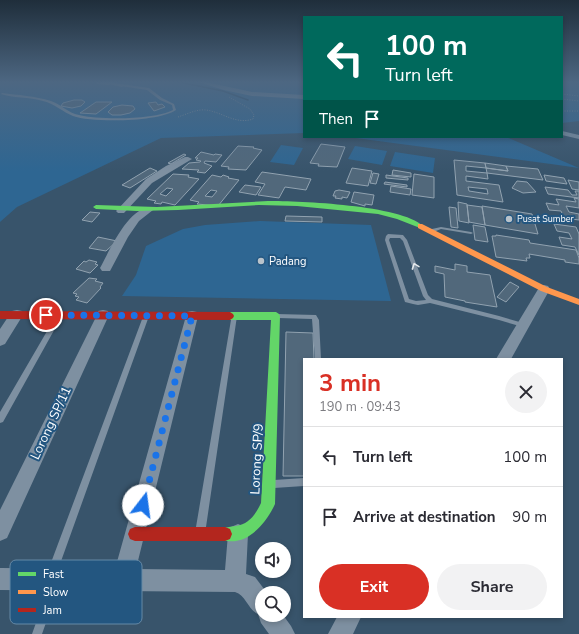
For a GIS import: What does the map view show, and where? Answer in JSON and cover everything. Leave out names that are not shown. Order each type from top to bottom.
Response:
[{"type":"street","points":[[563,133],[579,137]]},
{"type":"street","points":[[121,211],[150,181],[188,158]]},
{"type":"street","points":[[96,207],[121,211],[184,210],[260,203],[296,203],[364,210],[395,215],[409,220],[544,289],[579,302]]},
{"type":"street","points":[[106,268],[123,236],[136,219],[148,210]]},
{"type":"street","points":[[504,358],[544,289]]},
{"type":"street","points":[[0,315],[276,316]]},
{"type":"street","points":[[0,340],[17,315]]},
{"type":"street","name":"Lorong SP/11","points":[[0,531],[102,315]]},
{"type":"street","points":[[128,560],[192,316]]},
{"type":"street","name":"Lorong SP/9","points":[[135,534],[238,534],[250,530],[260,520],[268,504],[276,316]]},
{"type":"street","points":[[235,581],[238,534]]},
{"type":"street","points":[[0,579],[10,579]]},
{"type":"street","points":[[142,580],[235,581],[247,585],[255,596]]},
{"type":"street","points":[[340,634],[349,618]]},
{"type":"street","points":[[275,622],[284,634]]},
{"type":"lane","points":[[69,112],[78,116],[100,118],[159,116],[171,114],[173,112]]},
{"type":"lane","points":[[434,233],[434,230],[441,228],[471,233]]},
{"type":"lane","points":[[430,301],[426,296],[406,241],[401,236],[388,236],[387,240],[405,297],[410,302],[426,303],[430,301],[499,318],[523,326]]},
{"type":"lane","points":[[0,419],[60,315]]},
{"type":"lane","points":[[60,560],[146,315]]},
{"type":"lane","points":[[200,534],[234,316]]},
{"type":"lane","points":[[276,316],[314,317],[316,320],[318,358]]},
{"type":"lane","points":[[269,484],[303,482]]},
{"type":"lane","points":[[36,634],[39,624]]},
{"type":"path","points":[[178,117],[195,112]]},
{"type":"path","points":[[210,112],[239,120],[249,121],[253,119],[254,115],[252,112]]},
{"type":"shaded area","points":[[0,112],[303,112],[303,133],[161,138],[17,207],[0,222]]},
{"type":"shaded area","points":[[563,112],[579,112],[579,121],[563,123]]},
{"type":"shaded area","points":[[356,138],[508,138],[579,168]]},
{"type":"shaded area","points":[[281,145],[303,148],[294,165],[270,162]]},
{"type":"shaded area","points":[[355,146],[387,151],[382,165],[348,159]]},
{"type":"shaded area","points":[[395,152],[435,158],[433,173],[390,166]]},
{"type":"shaded area","name":"Padang","points":[[260,221],[371,225],[391,301],[122,296],[136,275],[146,246],[183,229],[205,225]]},
{"type":"building","points":[[82,112],[99,112],[96,114],[80,113]]},
{"type":"building","points":[[108,112],[132,112],[121,115],[112,115]]},
{"type":"building","points":[[321,144],[345,147],[337,167],[318,166],[319,164],[310,163]]},
{"type":"building","points":[[238,146],[254,147],[253,148],[262,150],[246,170],[228,169],[229,167],[221,166]]},
{"type":"building","points":[[201,152],[222,155],[216,162],[205,161],[204,163],[212,166],[205,173],[197,172],[199,170],[182,169],[189,163],[200,162],[201,161],[196,160],[198,158],[195,158]]},
{"type":"building","points":[[184,154],[186,155],[171,164],[168,163]]},
{"type":"building","points":[[454,160],[485,163],[486,168],[466,166],[466,171],[487,173],[488,179],[466,176],[466,181],[499,185],[503,202],[457,195]],"holes":[[[468,187],[487,189],[488,194],[469,191]]]},
{"type":"building","points":[[485,163],[506,166],[508,171],[486,168]]},
{"type":"building","points":[[506,166],[538,169],[543,180],[487,173],[486,168],[508,171]]},
{"type":"building","points":[[150,168],[157,171],[130,188],[122,185]]},
{"type":"building","points":[[352,168],[372,171],[368,186],[346,183]]},
{"type":"building","points":[[393,170],[411,173],[411,177],[392,175]]},
{"type":"building","points":[[262,172],[311,179],[306,190],[285,187],[279,198],[258,195],[265,184],[255,182]]},
{"type":"building","points":[[373,173],[379,174],[376,184],[370,183]]},
{"type":"building","points":[[173,174],[189,175],[188,177],[199,179],[175,205],[162,202],[161,204],[154,203],[156,201],[147,199]],"holes":[[[167,188],[173,189],[166,196],[160,194]]]},
{"type":"building","points":[[414,174],[434,177],[434,198],[412,195]]},
{"type":"building","points":[[212,175],[221,177],[223,175],[229,177],[228,178],[239,180],[218,206],[197,204],[199,202],[190,200]],"holes":[[[211,190],[217,191],[212,197],[205,196]]]},
{"type":"building","points":[[386,175],[408,178],[408,180],[386,178]]},
{"type":"building","points":[[544,175],[564,178],[567,184],[546,181]]},
{"type":"building","points":[[568,180],[579,182],[579,190],[572,189]]},
{"type":"building","points":[[517,181],[527,182],[536,192],[523,193],[512,188]]},
{"type":"building","points":[[385,182],[407,185],[407,187],[384,184]]},
{"type":"building","points":[[245,185],[261,187],[256,195],[239,192]]},
{"type":"building","points":[[391,186],[411,189],[410,195],[390,192]]},
{"type":"building","points":[[545,187],[568,190],[572,195],[577,195],[575,191],[579,191],[579,198],[548,194]]},
{"type":"building","points":[[339,190],[350,192],[347,198],[335,198],[336,196],[333,196],[335,191]]},
{"type":"building","points":[[354,192],[374,195],[372,205],[365,204],[365,206],[351,202]]},
{"type":"building","points":[[574,198],[579,199],[579,208],[566,206],[569,212],[579,214],[579,220],[564,218],[561,211],[549,210],[546,203],[559,205],[556,199],[576,202]]},
{"type":"building","points":[[458,202],[467,204],[469,223],[459,221]]},
{"type":"building","points":[[467,205],[482,207],[485,225],[469,222]]},
{"type":"building","name":"Pusat Sumber","points":[[482,206],[532,214],[538,234],[485,225]]},
{"type":"building","points":[[449,207],[456,208],[458,228],[451,227]]},
{"type":"building","points":[[90,212],[100,213],[92,222],[82,220]]},
{"type":"building","points":[[286,216],[322,217],[322,222],[285,221]]},
{"type":"building","points":[[554,224],[576,227],[579,234],[579,255],[575,247],[562,245],[559,237],[572,239],[569,233],[557,231]]},
{"type":"building","points":[[473,225],[485,227],[488,242],[475,240]]},
{"type":"building","points":[[496,235],[529,240],[530,243],[576,250],[579,258],[579,264],[529,254],[530,258],[526,258],[527,261],[496,257],[492,236]]},
{"type":"building","points":[[98,237],[117,241],[106,251],[89,248]]},
{"type":"building","points":[[89,260],[97,262],[95,264],[98,265],[90,273],[76,269],[84,261],[86,262]]},
{"type":"building","points":[[455,264],[467,266],[467,272],[490,275],[497,307],[445,297],[444,274],[435,272],[435,266],[455,270]]},
{"type":"building","points":[[89,278],[97,279],[95,281],[103,283],[100,287],[101,288],[87,303],[76,300],[79,297],[75,296],[77,294],[73,293]]},
{"type":"building","points":[[510,282],[519,287],[506,302],[497,297]]},
{"type":"building","points":[[286,332],[313,333],[314,358],[303,358],[303,476],[283,476]]},
{"type":"traffic: fast","points":[[96,207],[117,209],[157,209],[259,203],[287,203],[378,212],[399,217],[420,226]]},
{"type":"traffic: fast","points":[[225,534],[233,534],[252,527],[260,518],[268,504],[276,316],[230,316]]},
{"type":"traffic: slow","points":[[420,226],[544,289],[579,302]]},
{"type":"traffic: jam","points":[[0,315],[230,316]]},
{"type":"traffic: jam","points":[[135,534],[225,534]]},
{"type":"place","name":"Pusat Sumber","points":[[509,219]]},
{"type":"place","name":"Padang","points":[[261,261]]},
{"type":"route","points":[[46,315],[192,316],[143,505]]}]
